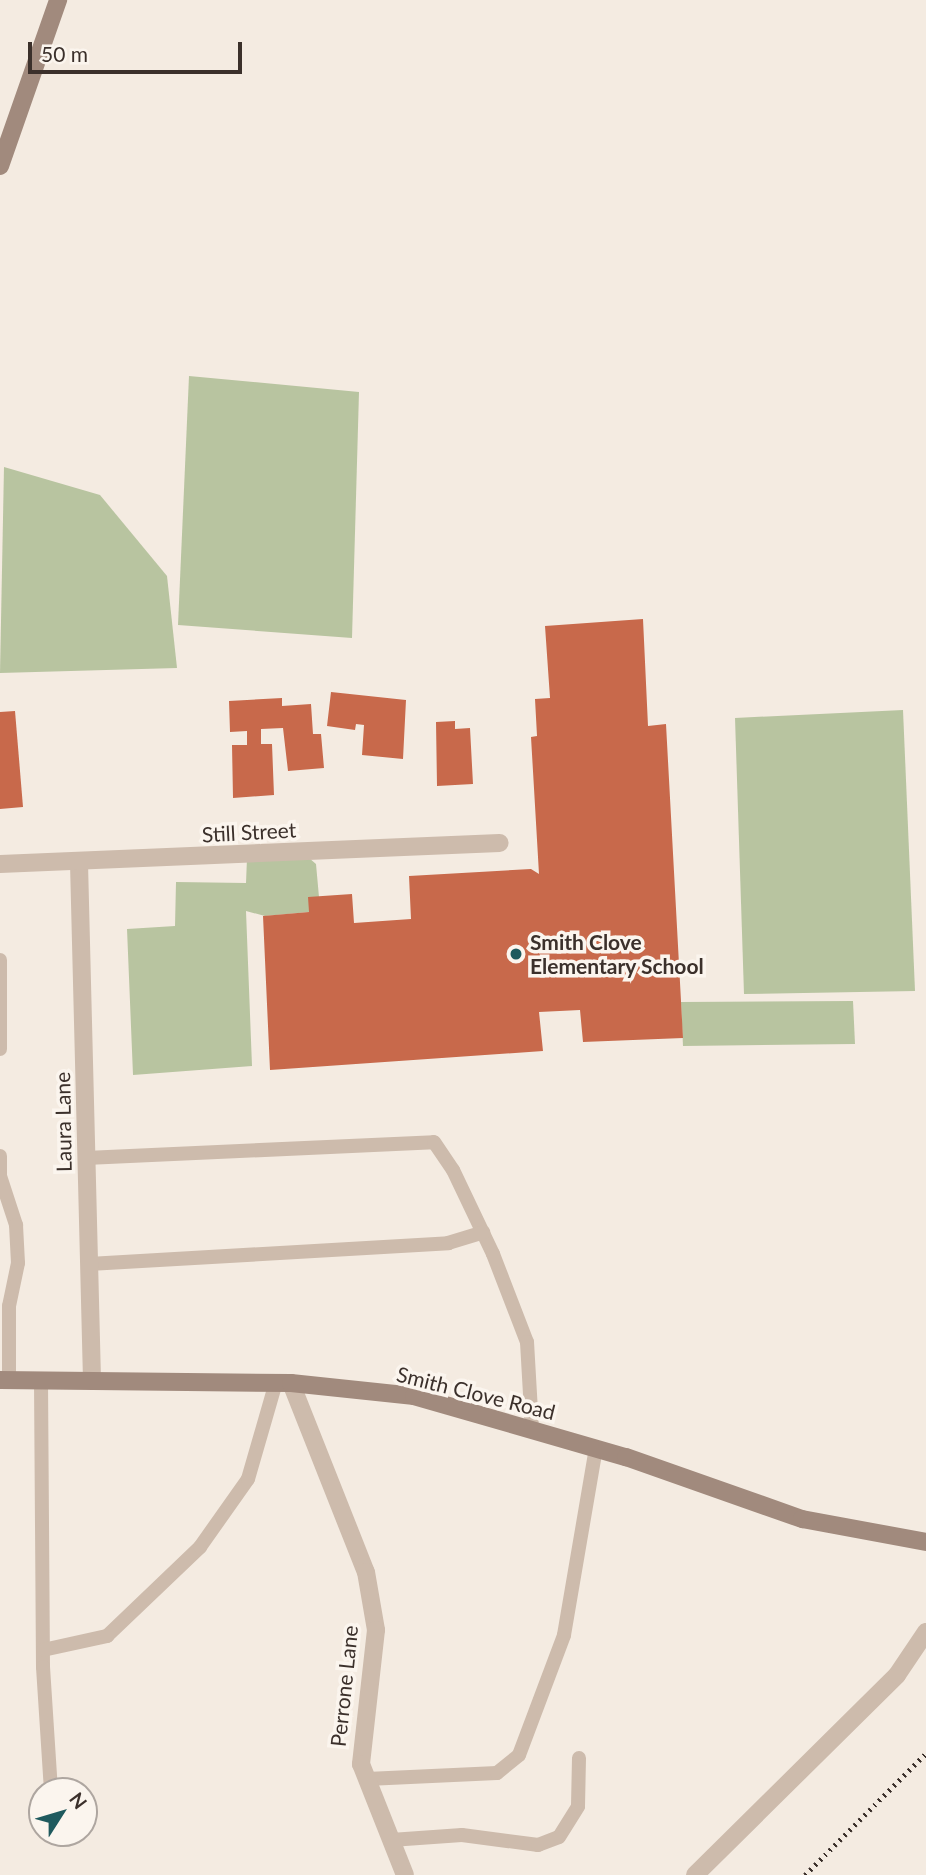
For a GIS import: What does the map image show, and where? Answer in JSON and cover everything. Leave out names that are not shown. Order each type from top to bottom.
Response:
[{"type":"street","points":[[0,166],[58,0]]},
{"type":"street","name":"Still Street","points":[[0,864],[79,863],[500,843]]},
{"type":"street","name":"Laura Lane","points":[[79,863],[92,1381]]},
{"type":"street","name":"Smith Clove Road","points":[[4,1381],[284,1382],[414,1396],[596,1448],[802,1519],[926,1542]]},
{"type":"street","name":"Perrone Lane","points":[[284,1382],[366,1572],[376,1630],[359,1746],[367,1779],[405,1875]]},
{"type":"street","points":[[695,1875],[897,1675],[926,1632]]},
{"type":"lane","points":[[0,960],[0,1049]]},
{"type":"lane","points":[[86,1158],[434,1142],[453,1170],[483,1232],[527,1342],[532,1429]]},
{"type":"lane","points":[[0,1156],[0,1176],[16,1225],[18,1263],[9,1306],[4,1381]]},
{"type":"lane","points":[[89,1264],[448,1243],[483,1232]]},
{"type":"lane","points":[[41,1381],[43,1650],[50,1777]]},
{"type":"lane","points":[[43,1650],[107,1636],[201,1547],[248,1479],[284,1382]]},
{"type":"lane","points":[[367,1779],[497,1773],[519,1755],[564,1635],[596,1448]]},
{"type":"lane","points":[[391,1840],[462,1835],[538,1845],[559,1837],[578,1806],[579,1758]]},
{"type":"green space","points":[[189,376],[359,392],[352,638],[178,625]]},
{"type":"green space","points":[[4,467],[100,495],[167,576],[177,668],[0,673]]},
{"type":"green space","points":[[903,710],[915,991],[744,994],[735,718]]},
{"type":"green space","points":[[247,858],[309,858],[316,864],[319,897],[309,912],[265,916],[246,911],[252,1066],[133,1075],[127,929],[175,926],[176,882],[246,883]]},
{"type":"green space","points":[[853,1001],[855,1044],[683,1046],[681,1002]]},
{"type":"building","points":[[643,619],[648,726],[666,724],[683,1038],[583,1042],[580,1010],[539,1012],[543,1051],[270,1070],[263,916],[309,912],[308,897],[352,894],[354,923],[411,919],[409,876],[531,869],[539,874],[531,737],[537,736],[535,699],[550,698],[545,626]]},
{"type":"building","points":[[331,692],[406,700],[403,759],[362,755],[364,725],[356,724],[355,730],[327,726]]},
{"type":"building","points":[[282,698],[282,706],[311,704],[313,734],[321,734],[324,768],[288,771],[283,728],[261,729],[261,744],[272,744],[274,795],[233,798],[232,745],[247,745],[247,731],[230,732],[229,701]]},
{"type":"building","points":[[15,711],[23,807],[0,809],[0,712]]},
{"type":"building","points":[[455,721],[455,729],[470,728],[473,784],[437,786],[436,722]]},
{"type":"railway","points":[[805,1875],[926,1753]]},
{"type":"place","name":"Smith Clove Elementary School","points":[[516,954]]}]
